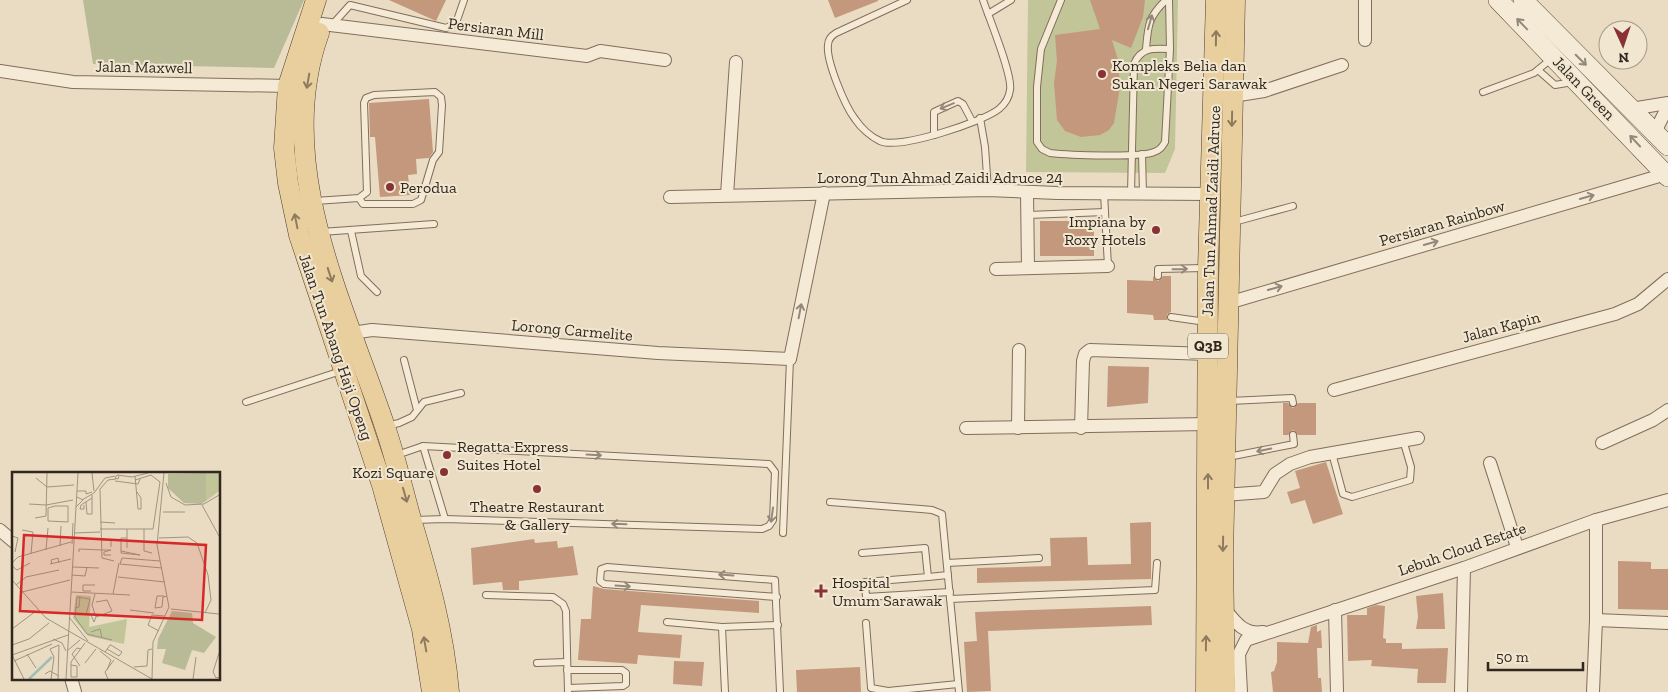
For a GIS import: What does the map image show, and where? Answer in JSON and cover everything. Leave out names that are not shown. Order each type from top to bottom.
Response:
[{"type":"main road","name":"Jalan Tun Abang Haji Openg","points":[[316,0],[288,86],[284,148],[297,226],[314,286],[382,485],[422,629],[432,692]]},
{"type":"main road","name":"Jalan Tun Abang Haji Openg","points":[[330,0],[327,24],[314,47],[304,100],[305,146],[311,201],[317,232],[385,426],[412,520],[439,618],[449,692]]},
{"type":"main road","name":"Jalan Tun Ahmad Zaidi Adruce","points":[[1206,692],[1207,322],[1216,0]]},
{"type":"main road","name":"Jalan Tun Ahmad Zaidi Adruce","points":[[1226,692],[1224,496],[1235,0]]},
{"type":"main road","name":"Jalan Green","points":[[1498,0],[1554,56],[1667,176]]},
{"type":"main road","name":"Jalan Green","points":[[1522,0],[1668,146]]},
{"type":"street","points":[[1365,0],[1365,40]]},
{"type":"street","name":"Persiaran Mill","points":[[327,24],[587,56],[600,51],[664,60]]},
{"type":"street","points":[[727,195],[736,62]]},
{"type":"street","points":[[1233,96],[1270,89],[1342,65]]},
{"type":"street","name":"Jalan Maxwell","points":[[0,71],[72,82],[288,86]]},
{"type":"street","points":[[1631,109],[1668,104]]},
{"type":"street","points":[[1655,132],[1668,104]]},
{"type":"street","name":"Persiaran Rainbow","points":[[1228,303],[1667,176]]},
{"type":"street","name":"Lorong Tun Ahmad Zaidi Adruce 24","points":[[670,197],[988,190],[1211,194]]},
{"type":"street","points":[[1027,192],[1028,268]]},
{"type":"street","points":[[790,359],[824,193]]},
{"type":"street","points":[[996,269],[1108,266]]},
{"type":"street","name":"Jalan Kapin","points":[[1334,390],[1615,314],[1638,304],[1668,279]]},
{"type":"street","name":"Lorong Carmelite","points":[[352,333],[372,330],[658,353],[790,359]]},
{"type":"street","points":[[1018,428],[1019,350]]},
{"type":"street","points":[[1081,428],[1083,361],[1085,354],[1090,350],[1208,354]]},
{"type":"street","points":[[1602,443],[1653,420],[1668,410]]},
{"type":"street","points":[[966,428],[1081,428],[1208,424]]},
{"type":"street","points":[[1224,496],[1264,492],[1281,469],[1310,457],[1418,438]]},
{"type":"street","points":[[1490,463],[1517,547]]},
{"type":"street","name":"Lebuh Cloud Estate","points":[[1239,654],[1246,640],[1268,632],[1464,568],[1517,547],[1596,520],[1668,500]]},
{"type":"street","points":[[1593,692],[1596,620],[1596,520]]},
{"type":"street","points":[[0,530],[12,540]]},
{"type":"street","points":[[1461,692],[1464,568]]},
{"type":"street","points":[[1224,608],[1244,629],[1254,634],[1268,632]]},
{"type":"street","points":[[1334,610],[1337,692]]},
{"type":"street","points":[[1596,620],[1668,623]]},
{"type":"street","points":[[1225,635],[1239,654],[1241,692]]},
{"type":"lane","points":[[327,24],[351,2],[446,28],[456,23],[464,0]]},
{"type":"lane","points":[[907,0],[832,36],[828,44],[828,54],[848,108],[860,125],[886,144],[934,135],[992,114],[1005,104],[1011,88],[1011,82],[983,0]]},
{"type":"lane","points":[[988,14],[1012,0]]},
{"type":"lane","points":[[1061,0],[1041,49],[1038,66],[1037,142],[1042,149],[1050,153],[1130,154],[1154,152],[1161,148],[1165,142],[1170,49],[1168,0]]},
{"type":"lane","points":[[1137,193],[1130,154],[1134,64],[1138,56],[1146,49],[1150,20],[1154,11],[1168,0]]},
{"type":"lane","points":[[1146,49],[1170,49]]},
{"type":"lane","points":[[1483,92],[1538,70],[1554,56]]},
{"type":"lane","points":[[1538,70],[1555,85],[1578,81]]},
{"type":"lane","points":[[311,201],[359,198],[367,192],[364,103],[366,98],[374,95],[435,92],[441,97],[442,105],[439,152],[433,160],[421,200],[413,204],[363,204],[359,198]]},
{"type":"lane","points":[[934,135],[934,112],[958,101],[963,104],[972,121]]},
{"type":"lane","points":[[980,118],[985,147],[988,190]]},
{"type":"lane","points":[[1137,193],[1142,154]]},
{"type":"lane","points":[[1104,193],[1108,266]]},
{"type":"lane","points":[[1230,223],[1292,206]]},
{"type":"lane","points":[[1028,215],[1105,212]]},
{"type":"lane","points":[[317,232],[434,224]]},
{"type":"lane","points":[[351,231],[361,276],[377,292]]},
{"type":"lane","points":[[1158,276],[1158,269],[1208,268]]},
{"type":"lane","points":[[1171,317],[1207,322]]},
{"type":"lane","points":[[783,533],[790,359]]},
{"type":"lane","points":[[404,360],[417,410]]},
{"type":"lane","points":[[246,402],[344,370]]},
{"type":"lane","points":[[385,426],[399,424],[412,417],[424,402],[461,392]]},
{"type":"lane","points":[[1226,401],[1292,398],[1293,403]]},
{"type":"lane","points":[[1225,458],[1294,444],[1294,435]]},
{"type":"lane","points":[[1332,453],[1343,494],[1352,498],[1410,480],[1411,467],[1402,440]]},
{"type":"lane","points":[[423,446],[445,519]]},
{"type":"lane","points":[[394,456],[423,446],[769,464],[775,472],[773,520],[770,526],[762,529],[445,519],[412,520]]},
{"type":"lane","points":[[830,502],[892,506],[938,512],[944,518],[960,692]]},
{"type":"lane","points":[[862,553],[925,548],[928,577]]},
{"type":"lane","points":[[947,563],[1039,558]]},
{"type":"lane","points":[[948,575],[865,582],[866,597],[1155,590],[1157,563]]},
{"type":"lane","points":[[777,597],[604,584],[600,581],[601,569],[606,567],[772,578],[776,582],[777,597],[780,692]]},
{"type":"lane","points":[[486,595],[554,597],[563,604],[566,612],[568,690],[623,686],[626,680],[626,673],[622,670],[568,670]]},
{"type":"lane","points":[[667,622],[722,627],[778,625]]},
{"type":"lane","points":[[866,623],[869,684],[875,690],[888,692],[958,684]]},
{"type":"lane","points":[[722,627],[725,692]]},
{"type":"lane","points":[[537,663],[567,662]]},
{"type":"green space","points":[[83,0],[304,0],[274,68],[93,64]]},
{"type":"green space","name":"Kompleks Belia dan Sukan Negeri Sarawak","points":[[1028,0],[1178,0],[1175,149],[1165,173],[1026,172]]},
{"type":"building","points":[[389,0],[446,0],[436,21]]},
{"type":"building","points":[[828,0],[878,0],[878,1],[835,18]]},
{"type":"building","points":[[1090,0],[1145,0],[1143,17],[1131,48],[1112,40],[1118,60],[1120,87],[1114,123],[1109,130],[1100,135],[1081,137],[1065,131],[1057,120],[1054,83],[1057,61],[1055,35],[1100,29]]},
{"type":"building","points":[[429,99],[433,152],[429,158],[416,159],[417,174],[408,175],[410,195],[380,197],[375,137],[370,137],[369,103]]},
{"type":"building","points":[[1040,221],[1094,221],[1094,256],[1040,256]]},
{"type":"building","points":[[1153,276],[1158,281],[1163,276],[1171,276],[1171,312],[1167,314],[1167,320],[1154,320],[1153,315],[1127,313],[1127,280],[1153,281]]},
{"type":"building","points":[[1108,366],[1149,367],[1148,403],[1107,407]]},
{"type":"building","points":[[1283,403],[1288,403],[1293,408],[1298,403],[1316,403],[1316,435],[1298,435],[1293,430],[1288,435],[1283,435]]},
{"type":"building","points":[[1326,462],[1343,514],[1313,524],[1305,500],[1291,504],[1287,492],[1300,488],[1295,471]]},
{"type":"building","points":[[1151,522],[1151,579],[977,583],[977,568],[1051,566],[1050,538],[1087,537],[1088,565],[1131,564],[1130,523]]},
{"type":"building","points":[[534,539],[535,543],[557,541],[558,548],[573,546],[578,575],[519,581],[519,590],[503,590],[502,582],[473,585],[471,548]]},
{"type":"building","points":[[1618,561],[1651,562],[1651,569],[1668,569],[1668,610],[1618,609]]},
{"type":"building","points":[[593,586],[604,589],[759,601],[759,613],[641,605],[638,632],[682,635],[680,658],[638,655],[637,664],[578,660],[581,619],[591,619]]},
{"type":"building","points":[[1443,593],[1445,629],[1416,629],[1418,617],[1416,596]]},
{"type":"building","points":[[1376,605],[1385,606],[1383,638],[1386,639],[1386,643],[1402,643],[1402,649],[1448,648],[1446,683],[1417,683],[1418,669],[1371,666],[1372,660],[1348,661],[1347,615],[1367,615],[1367,608]]},
{"type":"building","points":[[1151,606],[1152,625],[988,631],[991,691],[967,692],[964,642],[977,641],[975,612]]},
{"type":"building","points":[[1317,625],[1317,632],[1321,630],[1322,648],[1317,648],[1318,678],[1321,678],[1322,692],[1273,692],[1271,672],[1274,671],[1277,662],[1277,642],[1308,643],[1311,627]]},
{"type":"building","points":[[674,661],[704,662],[702,686],[673,684]]},
{"type":"building","points":[[860,667],[861,692],[797,692],[796,670]]},
{"type":"place","name":"Kompleks Belia dan Sukan Negeri Sarawak","points":[[1102,74]]},
{"type":"place","name":"Perodua","points":[[390,187]]},
{"type":"place","name":"Impiana by Roxy Hotels","points":[[1156,230]]},
{"type":"place","name":"Regatta Express Suites Hotel","points":[[447,455]]},
{"type":"place","name":"Kozi Square","points":[[444,472]]},
{"type":"place","name":"Theatre Restaurant & Gallery","points":[[537,489]]},
{"type":"place","name":"Hospital Umum Sarawak","points":[[821,591]]}]
